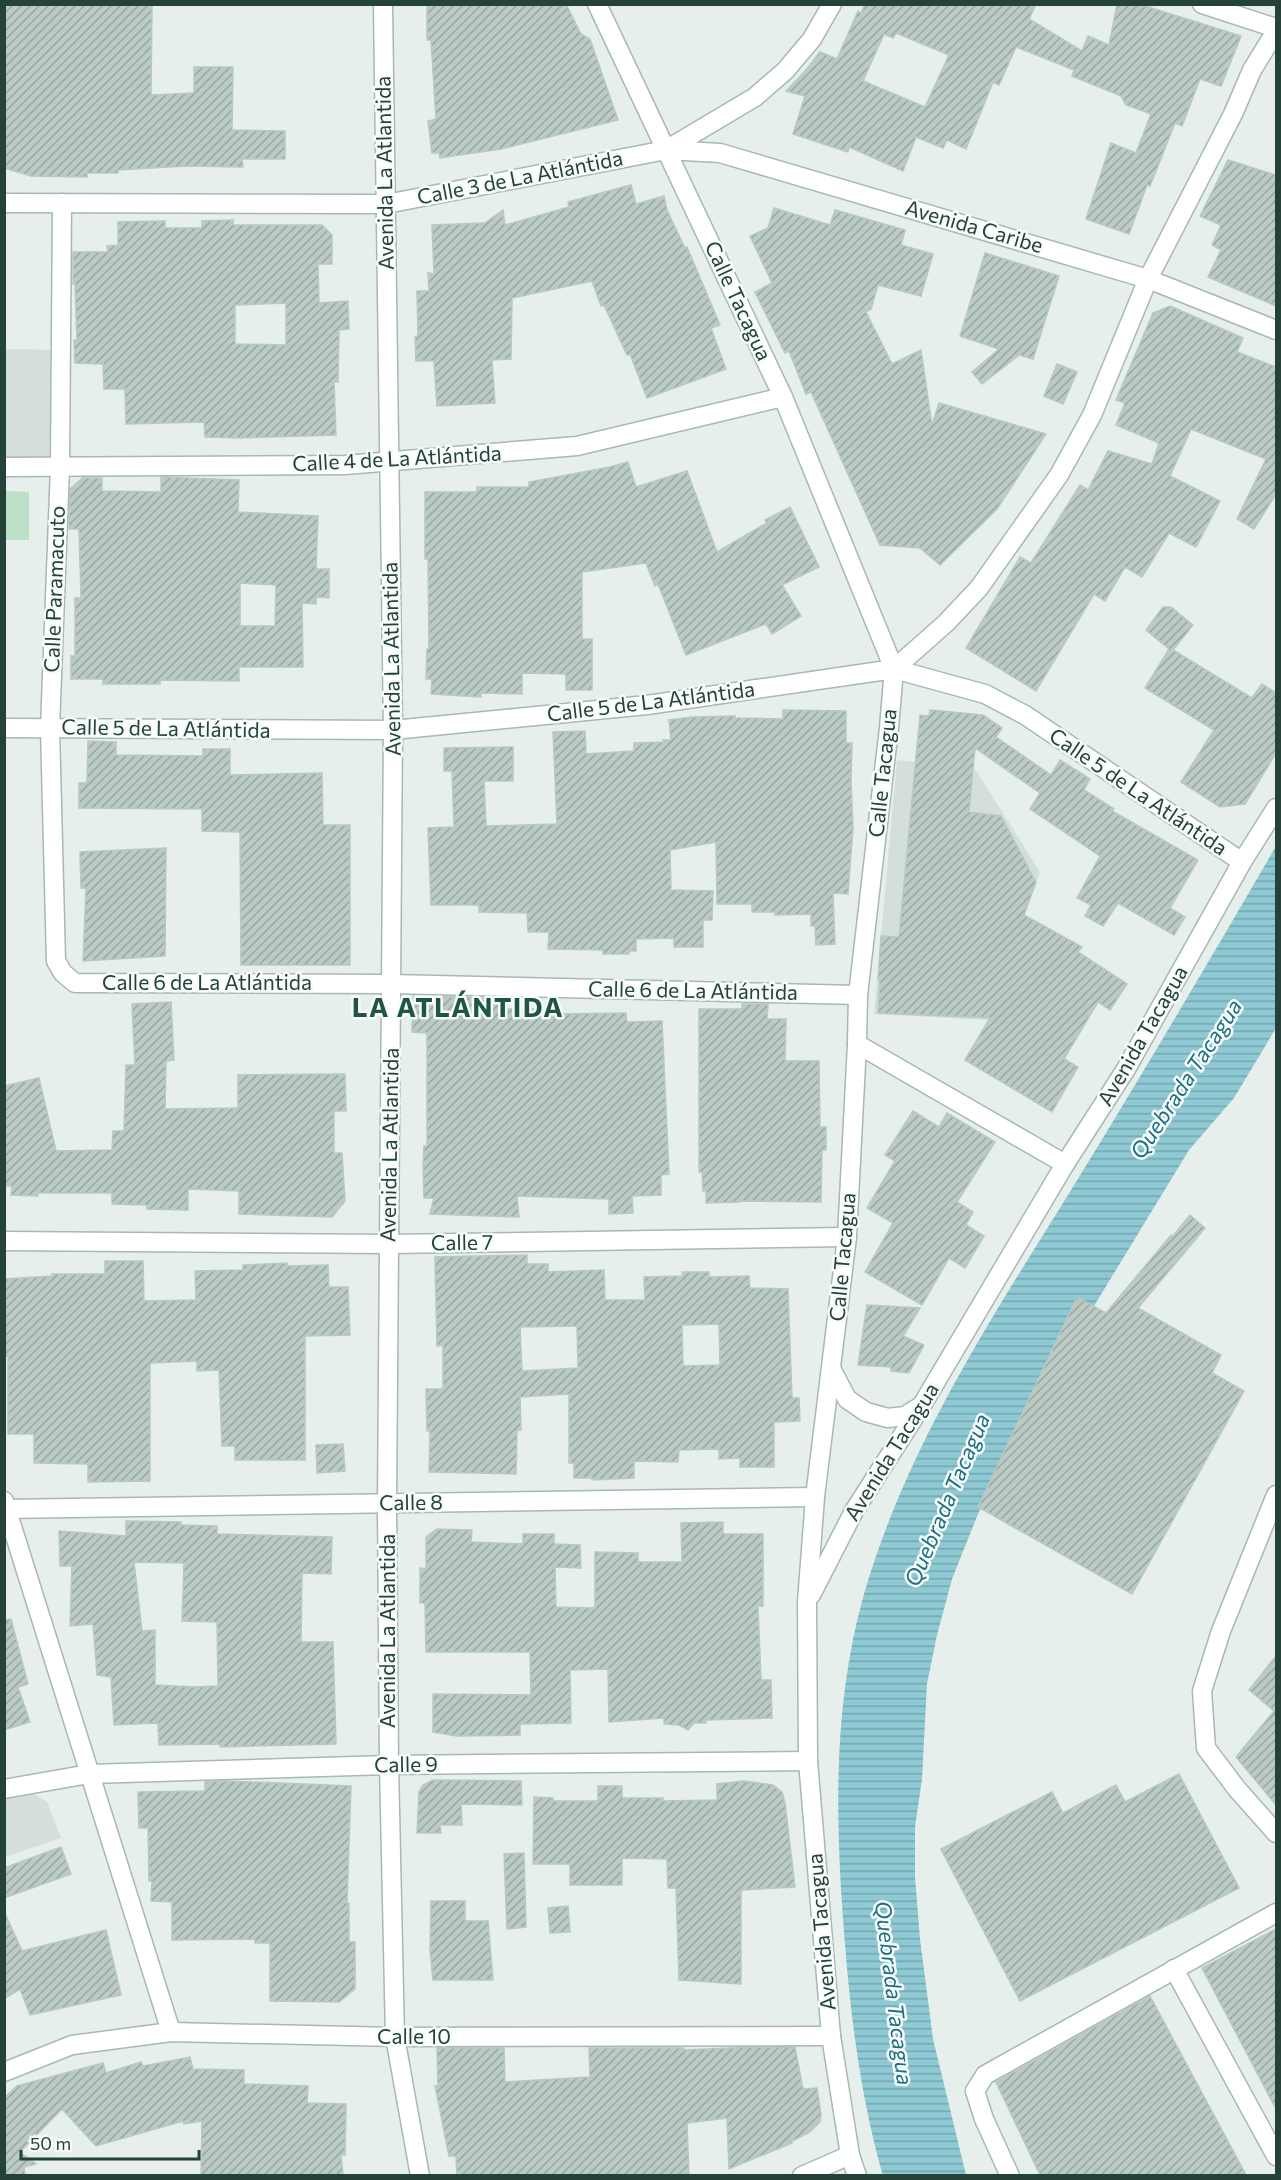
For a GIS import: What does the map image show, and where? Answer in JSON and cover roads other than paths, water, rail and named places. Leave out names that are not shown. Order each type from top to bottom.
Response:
[{"type":"street","name":"Avenida La Atlantida","points":[[383,4],[393,730],[387,1504],[389,1765],[395,2037],[420,2175]]},
{"type":"street","name":"Calle Tacagua","points":[[597,4],[783,397],[894,669],[858,995],[847,1237],[815,1497],[807,1602]]},
{"type":"street","name":"Calle 3 de La Atlántida","points":[[4,203],[386,204],[666,150],[755,97],[785,71],[812,39],[832,4]]},
{"type":"street","points":[[894,669],[946,623],[979,588],[1059,475],[1092,415],[1148,279],[1233,114],[1252,70],[1276,30],[1202,4]]},
{"type":"street","name":"Avenida Caribe","points":[[666,150],[720,153],[1148,279],[1276,330]]},
{"type":"street","name":"Calle Paramacuto","points":[[62,203],[60,467],[50,728],[56,961],[63,973]]},
{"type":"street","name":"Calle 4 de La Atlántida","points":[[4,467],[389,463],[577,446],[783,397]]},
{"type":"street","name":"Calle 5 de La Atlántida","points":[[4,728],[393,730],[647,705],[894,669],[985,694],[1025,715],[1242,862]]},
{"type":"street","name":"Avenida Tacagua","points":[[857,2175],[850,2155],[831,2036],[808,1761],[807,1602],[854,1510],[922,1405],[1065,1164],[1126,1069],[1242,862],[1276,808]]},
{"type":"street","name":"Calle 6 de La Atlántida","points":[[63,973],[75,983],[392,984],[858,995]]},
{"type":"street","points":[[857,1044],[1065,1164]]},
{"type":"street","name":"Calle 7","points":[[4,1241],[389,1244],[847,1237]]},
{"type":"street","points":[[832,1370],[847,1399],[866,1412],[888,1418],[904,1416],[922,1405]]},
{"type":"street","points":[[1276,1495],[1221,1631],[1202,1691],[1206,1748],[1237,1790],[1276,1833]]},
{"type":"street","name":"Calle 8","points":[[5,1507],[815,1497]]},
{"type":"street","points":[[5,1507],[171,2032]]},
{"type":"street","name":"Calle 9","points":[[4,1789],[89,1774],[389,1765],[808,1761]]},
{"type":"street","points":[[1010,2175],[984,2119],[975,2091],[985,2075],[1276,1913]]},
{"type":"street","points":[[1174,1969],[1276,2156]]},
{"type":"street","name":"Calle 10","points":[[4,2072],[72,2045],[171,2032],[395,2037],[831,2036]]},
{"type":"street","points":[[802,2175],[850,2155]]},
{"type":"water","name":"Quebrada Tacagua","points":[[1276,846],[1276,1028],[1234,1098],[1189,1150],[1080,1329],[1033,1400],[978,1514],[952,1579],[927,1684],[922,1779],[915,1827],[915,1877],[920,1939],[933,2039],[966,2175],[883,2176],[861,2080],[848,1983],[840,1877],[838,1796],[842,1714],[854,1634],[864,1594],[902,1488],[952,1388]]},
{"type":"district","name":"LA ATLÁNTIDA","points":[[458,1008]]}]
